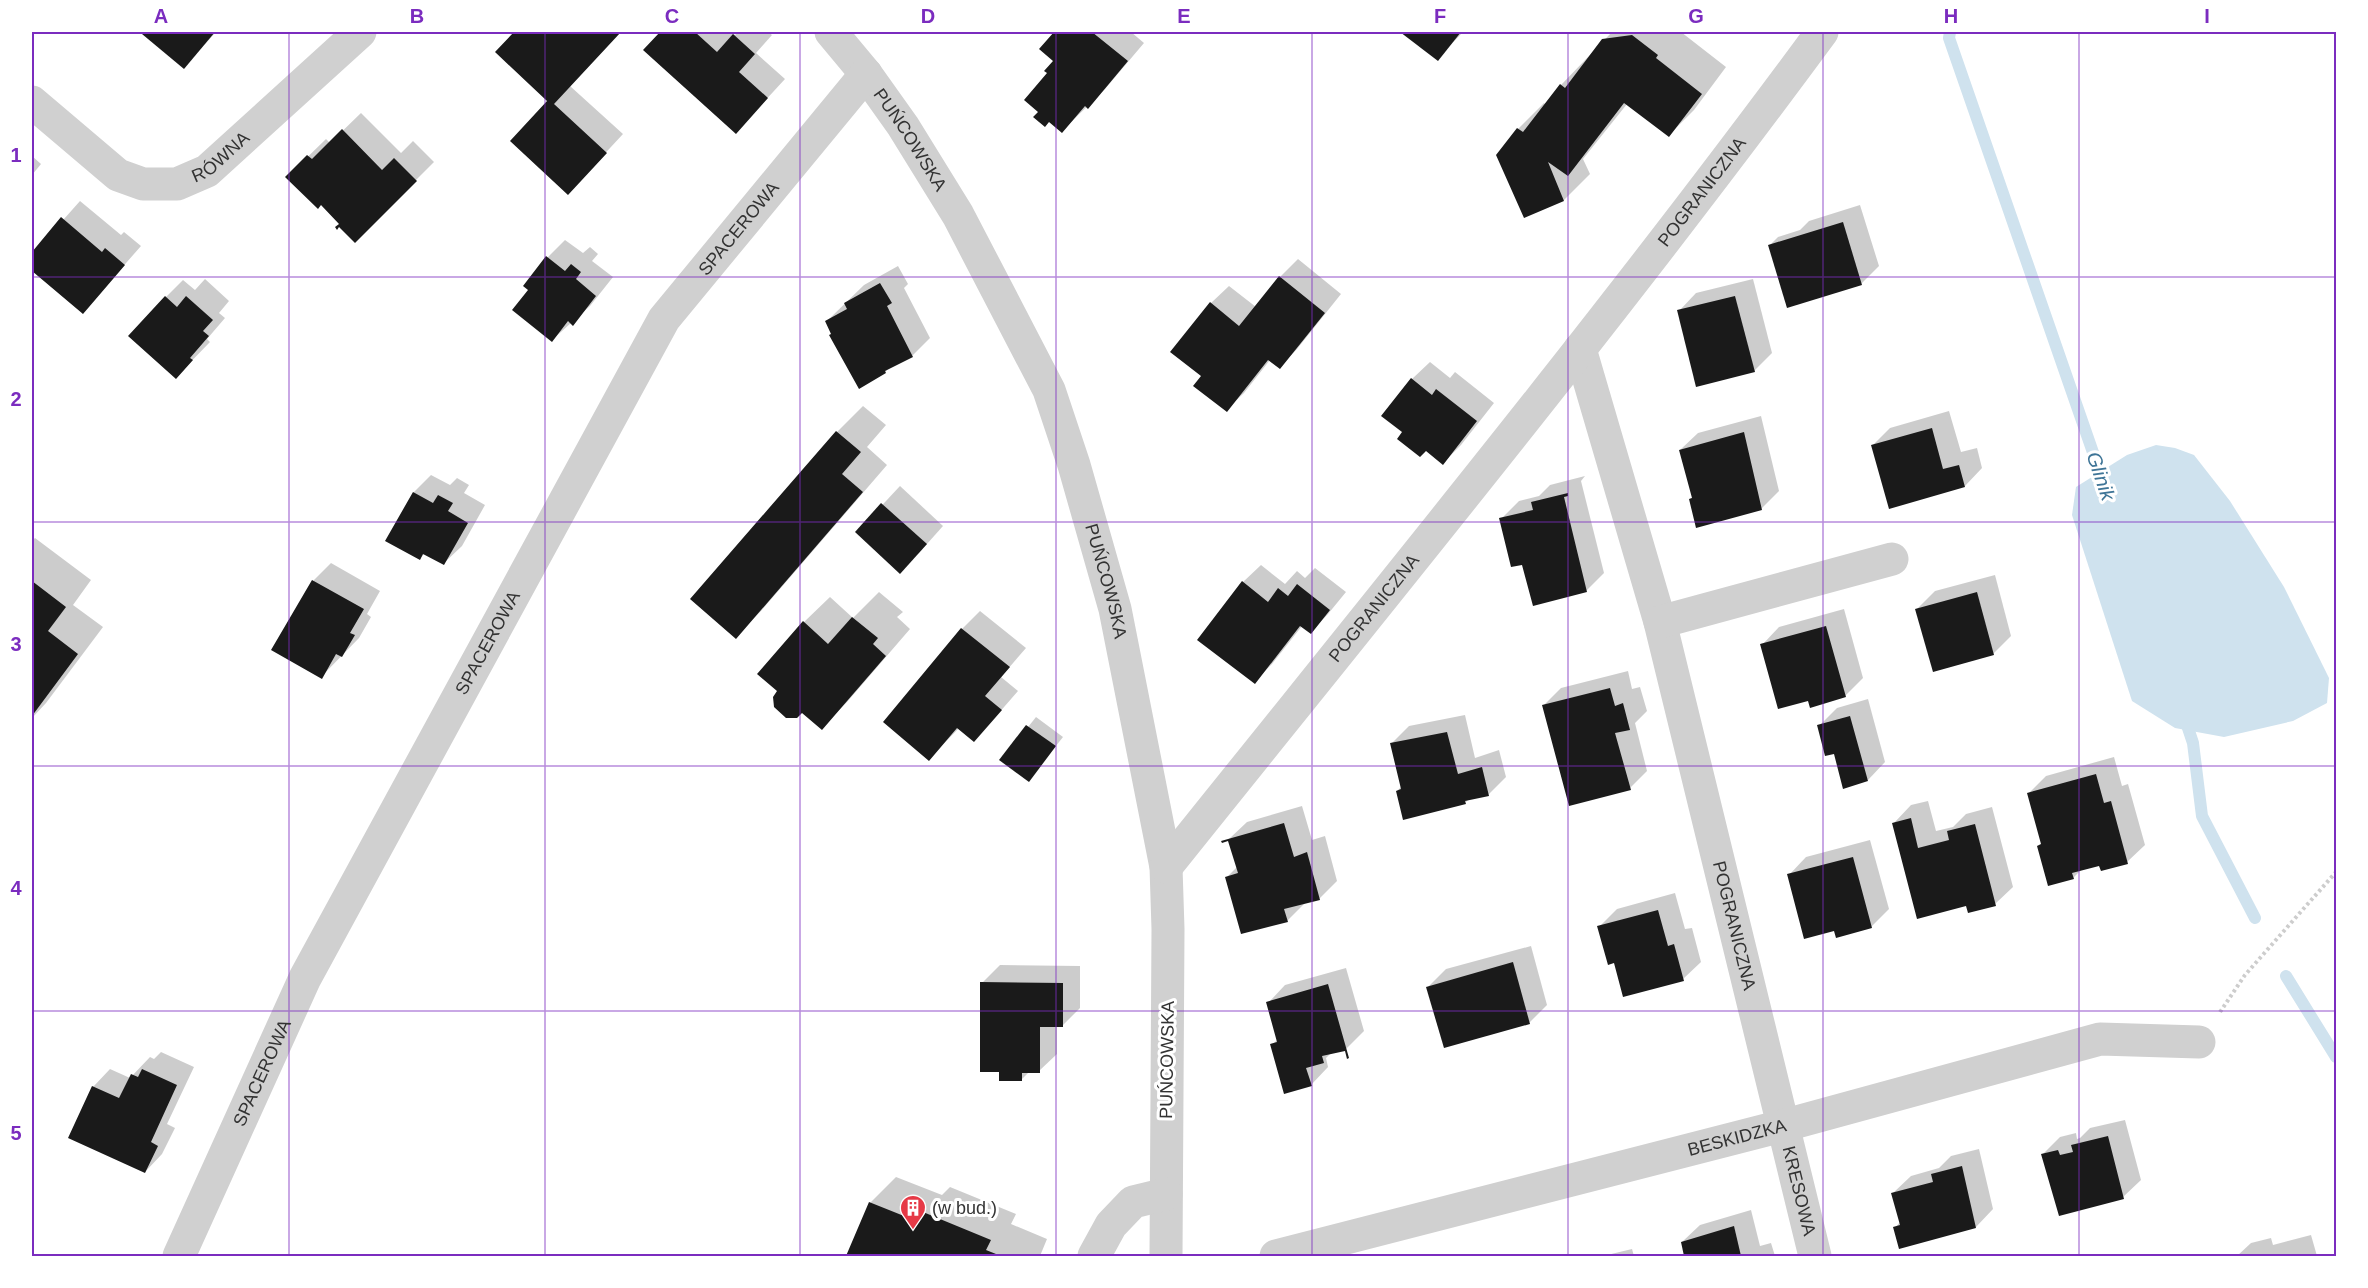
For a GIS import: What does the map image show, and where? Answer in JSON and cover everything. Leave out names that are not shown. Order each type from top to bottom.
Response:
[{"type":"street","name":"RÓWNA","points":[[32,102],[118,175],[143,184],[177,184],[207,171],[360,32]]},
{"type":"street","name":"PUŃCOWSKA","points":[[831,32],[866,74],[903,126],[958,215],[1049,390],[1074,465],[1115,609],[1166,867],[1168,929],[1166,1257]]},
{"type":"street","name":"POGRANICZNA","points":[[1166,867],[1580,349],[1744,138],[1822,32]]},
{"type":"street","name":"SPACEROWA","points":[[179,1257],[305,978],[664,319],[866,74]]},
{"type":"street","name":"POGRANICZNA","points":[[1580,349],[1660,622],[1782,1126]]},
{"type":"street","points":[[1660,622],[1892,560]]},
{"type":"street","name":"BESKIDZKA","points":[[1276,1257],[1782,1126],[2100,1039],[2199,1042]]},
{"type":"street","name":"KRESOWA","points":[[1782,1126],[1815,1257]]},
{"type":"street","points":[[1094,1257],[1111,1225],[1133,1202],[1166,1194]]},
{"type":"path","points":[[2245,975],[2337,872]]},
{"type":"water","points":[[2156,445],[2175,448],[2194,455],[2230,501],[2284,587],[2329,678],[2327,703],[2293,721],[2224,737],[2175,728],[2132,701],[2072,515],[2076,487],[2127,455]]},
{"type":"building","points":[[144,32],[215,32],[184,69],[142,34]]},
{"type":"building","points":[[514,32],[621,32],[554,104],[607,153],[568,195],[510,141],[547,101],[495,52]]},
{"type":"building","points":[[660,32],[695,32],[717,52],[733,34],[755,54],[739,72],[768,98],[736,134],[643,50]]},
{"type":"building","points":[[1054,32],[1092,32],[1128,61],[1088,109],[1085,106],[1062,133],[1049,122],[1045,127],[1033,117],[1038,112],[1024,100],[1047,73],[1044,71],[1053,61],[1039,49]]},
{"type":"building","points":[[1400,32],[1461,32],[1438,61]]},
{"type":"building","points":[[1632,35],[1658,55],[1656,58],[1702,94],[1669,137],[1624,103],[1568,176],[1548,162],[1564,201],[1524,218],[1496,155],[1517,128],[1523,132],[1560,84],[1565,88],[1602,39]]},
{"type":"building","points":[[342,129],[382,170],[394,158],[417,181],[355,243],[339,227],[337,230],[335,227],[339,224],[321,205],[318,209],[285,177],[307,155],[312,159]]},
{"type":"building","points":[[61,217],[102,252],[105,248],[125,265],[83,314],[32,271],[32,252]]},
{"type":"building","points":[[1843,222],[1862,285],[1787,308],[1768,245]]},
{"type":"building","points":[[546,256],[565,271],[571,264],[581,272],[576,279],[596,296],[573,326],[568,321],[552,342],[512,310],[528,290],[523,286]]},
{"type":"building","points":[[1279,276],[1325,313],[1280,369],[1268,360],[1227,412],[1193,386],[1201,376],[1170,352],[1210,302],[1239,326]]},
{"type":"building","points":[[880,283],[892,303],[887,306],[913,357],[885,371],[886,373],[859,389],[829,335],[831,334],[825,321],[847,309],[844,303]]},
{"type":"building","points":[[165,296],[177,307],[186,296],[213,320],[203,331],[209,336],[190,358],[193,360],[176,379],[128,336]]},
{"type":"building","points":[[1735,296],[1755,372],[1696,387],[1677,310]]},
{"type":"building","points":[[1411,378],[1432,395],[1436,389],[1477,421],[1443,465],[1426,451],[1420,457],[1397,439],[1402,432],[1381,416]]},
{"type":"building","points":[[1932,428],[1943,469],[1959,465],[1965,487],[1889,509],[1871,445]]},
{"type":"building","points":[[836,431],[861,452],[842,474],[863,492],[736,639],[690,599]]},
{"type":"building","points":[[1744,432],[1762,510],[1696,528],[1689,499],[1692,498],[1679,450]]},
{"type":"building","points":[[413,492],[433,503],[438,495],[453,503],[448,511],[468,523],[444,565],[423,554],[420,560],[385,541]]},
{"type":"building","points":[[1568,493],[1568,496],[1564,497],[1587,592],[1533,606],[1522,565],[1511,567],[1499,518],[1533,510],[1531,502]]},
{"type":"building","points":[[881,503],[927,544],[900,574],[855,532]]},
{"type":"building","points":[[312,580],[364,609],[350,633],[355,635],[342,657],[336,654],[322,679],[271,650]]},
{"type":"building","points":[[32,581],[66,607],[48,631],[78,654],[32,716]]},
{"type":"building","points":[[1242,581],[1268,602],[1278,588],[1288,596],[1297,584],[1330,610],[1311,634],[1300,626],[1255,684],[1197,640]]},
{"type":"building","points":[[1977,592],[1994,655],[1933,672],[1915,609]]},
{"type":"building","points":[[852,617],[878,638],[873,644],[886,656],[822,730],[802,713],[797,718],[786,718],[774,707],[773,697],[777,691],[757,674],[803,621],[828,644]]},
{"type":"building","points":[[1826,626],[1846,697],[1810,708],[1808,701],[1778,709],[1760,644]]},
{"type":"building","points":[[961,628],[1010,667],[985,696],[1002,710],[974,742],[957,728],[929,761],[883,722]]},
{"type":"building","points":[[1610,688],[1615,706],[1623,703],[1630,730],[1615,733],[1631,790],[1569,806],[1542,705]]},
{"type":"building","points":[[1850,716],[1868,781],[1843,789],[1834,754],[1825,756],[1817,725]]},
{"type":"building","points":[[1026,725],[1056,746],[1029,782],[999,760]]},
{"type":"building","points":[[1447,732],[1458,774],[1482,767],[1489,796],[1403,820],[1396,791],[1401,789],[1390,743]]},
{"type":"building","points":[[2096,774],[2104,803],[2111,801],[2128,864],[2101,871],[2099,866],[2072,873],[2074,879],[2048,886],[2037,846],[2041,844],[2027,793]]},
{"type":"building","points":[[1911,818],[1918,848],[1949,840],[1947,831],[1975,824],[1996,906],[1968,913],[1966,906],[1917,919],[1892,823]]},
{"type":"building","points":[[1284,823],[1294,857],[1307,852],[1320,900],[1284,909],[1288,922],[1241,934],[1225,877],[1238,873],[1228,841],[1222,843],[1221,841]]},
{"type":"building","points":[[1853,857],[1872,928],[1836,938],[1834,931],[1804,939],[1787,874]]},
{"type":"building","points":[[1658,910],[1668,946],[1674,944],[1684,981],[1623,997],[1614,963],[1608,965],[1597,926]]},
{"type":"building","points":[[1513,962],[1530,1024],[1444,1048],[1426,987]]},
{"type":"building","points":[[980,982],[1063,983],[1063,1027],[1040,1027],[1040,1073],[1022,1073],[1022,1081],[999,1081],[999,1072],[980,1072]]},
{"type":"building","points":[[1328,984],[1349,1058],[1347,1059],[1345,1051],[1322,1056],[1324,1063],[1306,1068],[1312,1086],[1284,1094],[1270,1044],[1277,1042],[1266,1002]]},
{"type":"building","points":[[142,1069],[177,1085],[151,1142],[158,1146],[145,1173],[68,1138],[92,1086],[119,1098],[131,1074],[138,1077]]},
{"type":"building","points":[[2108,1136],[2124,1199],[2059,1216],[2041,1154],[2058,1150],[2060,1155],[2073,1152],[2071,1145]]},
{"type":"building","points":[[1962,1166],[1976,1228],[1899,1249],[1893,1227],[1900,1225],[1891,1193],[1933,1182],[1931,1174]]},
{"type":"building","name":"(w bud.)","points":[[869,1202],[919,1222],[923,1212],[991,1240],[986,1250],[1001,1256],[846,1256]]},
{"type":"building","points":[[1734,1226],[1741,1256],[1684,1256],[1681,1242]]},
{"type":"waterway","name":"Glinik","points":[[1950,32],[1949,38],[2105,487]]},
{"type":"waterway","name":"Glinik","points":[[2184,716],[2193,743],[2202,816],[2255,918]]},
{"type":"waterway","name":"Glinik","points":[[2286,976],[2336,1057]]},
{"type":"place","name":"(w bud.)","points":[[913,1231]]}]
